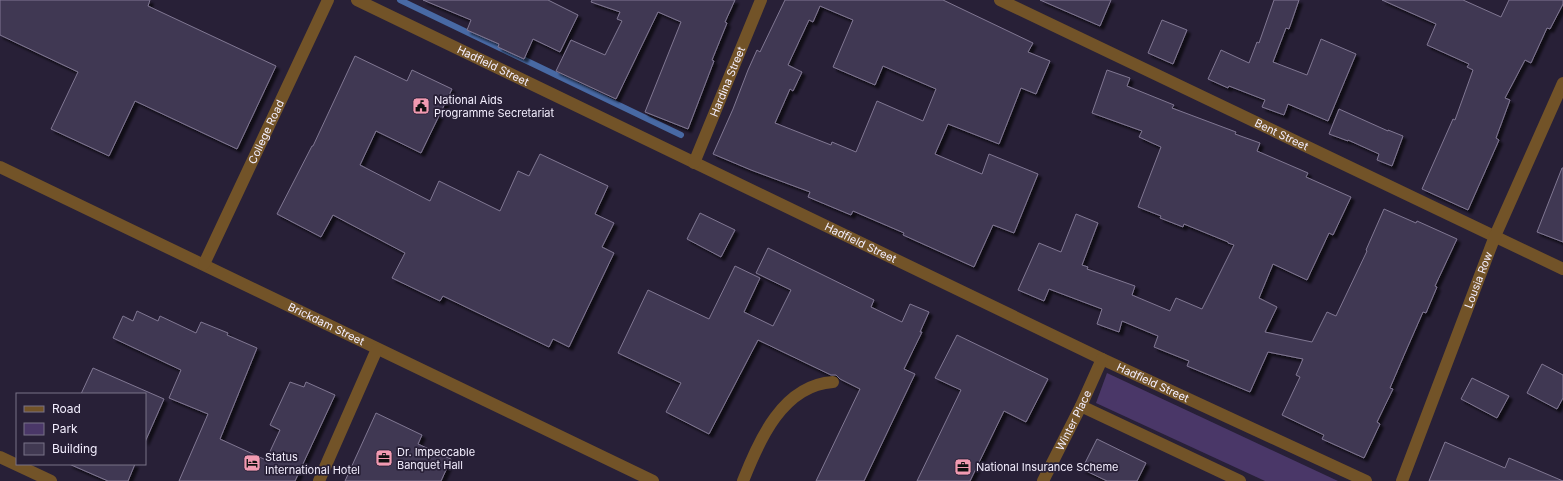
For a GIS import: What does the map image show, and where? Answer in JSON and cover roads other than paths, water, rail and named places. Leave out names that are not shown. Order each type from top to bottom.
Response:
[{"type":"street","name":"College Road","points":[[204,264],[328,0]]},
{"type":"street","name":"Hadfield Street","points":[[357,0],[1102,359],[1366,481]]},
{"type":"street","name":"Hardina Street","points":[[694,163],[761,0]]},
{"type":"street","name":"Bent Street","points":[[1000,0],[1563,269]]},
{"type":"street","name":"Lousia Row","points":[[1402,481],[1495,236],[1563,83]]},
{"type":"street","name":"Brickdam Street","points":[[0,167],[652,481]]},
{"type":"street","points":[[319,481],[377,349]]},
{"type":"street","name":"Winter Place","points":[[1042,481],[1081,406],[1102,359]]},
{"type":"street","points":[[743,481],[757,447],[768,427],[791,399],[813,386],[833,382]]},
{"type":"street","points":[[1081,406],[1240,481]]},
{"type":"street","points":[[0,457],[16,465]]},
{"type":"street","points":[[17,465],[51,481]]},
{"type":"waterway","points":[[400,0],[681,135]]},
{"type":"place","name":"National Aids Programme Secretariat","points":[[421,106]]},
{"type":"place","name":"Dr. Impeccable Banquet Hall","points":[[384,458]]},
{"type":"place","name":"Status International Hotel","points":[[252,463]]},
{"type":"place","name":"National Insurance Scheme","points":[[963,467]]}]
